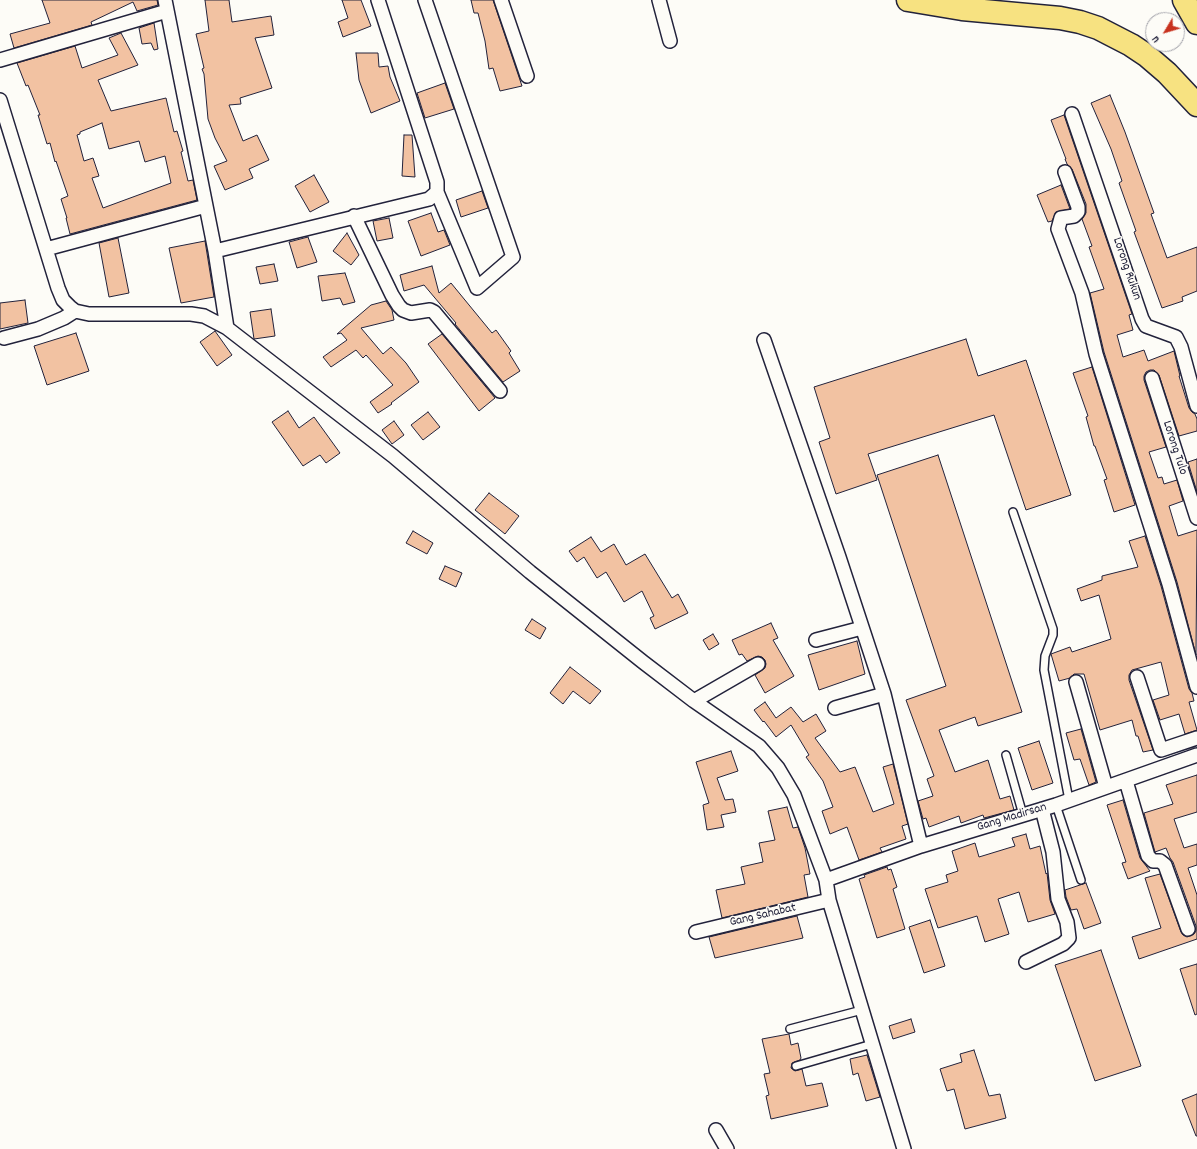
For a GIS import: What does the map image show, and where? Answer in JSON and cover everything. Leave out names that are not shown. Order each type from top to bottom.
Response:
[{"type":"highway","points":[[908,0],[955,8],[1060,18],[1080,22],[1098,28],[1126,42],[1146,55],[1167,73],[1197,105]]},
{"type":"highway","points":[[1184,0],[1197,23]]},
{"type":"street","points":[[378,0],[437,182],[437,192],[477,288],[513,257],[425,0]]},
{"type":"street","points":[[501,0],[527,76]]},
{"type":"street","points":[[659,0],[670,41]]},
{"type":"street","points":[[0,60],[166,6],[215,250],[227,328]]},
{"type":"street","points":[[0,100],[63,300],[75,311],[100,314],[191,314],[204,316],[227,328],[393,456],[530,572],[643,662],[694,701],[759,746],[778,768],[794,795],[826,880],[829,900],[904,1149]]},
{"type":"street","name":"Lorong Rukun","points":[[1072,114],[1142,319],[1146,326],[1176,338],[1181,347],[1197,406]]},
{"type":"street","points":[[1065,172],[1078,207],[1078,212],[1074,216],[1061,218],[1058,229],[1082,293],[1096,354],[1169,584],[1197,688]]},
{"type":"street","points":[[215,250],[429,199],[437,192]]},
{"type":"street","points":[[46,249],[206,206]]},
{"type":"street","points":[[354,216],[392,295],[399,306],[403,310],[411,312],[430,310],[434,312],[500,391]]},
{"type":"street","points":[[4,338],[38,329],[64,318],[75,311]]},
{"type":"street","points":[[764,340],[837,549],[884,694],[921,846]]},
{"type":"street","name":"Lorong Tulo","points":[[1152,378],[1197,518]]},
{"type":"street","points":[[816,640],[862,628]]},
{"type":"street","points":[[694,701],[758,664]]},
{"type":"street","points":[[1137,677],[1166,767]]},
{"type":"street","points":[[1076,682],[1106,787]]},
{"type":"street","points":[[835,708],[884,694]]},
{"type":"street","points":[[1161,750],[1197,738]]},
{"type":"street","name":"Gang Madirsan","points":[[826,880],[921,846],[1056,805],[1197,755]]},
{"type":"street","points":[[1126,781],[1148,856],[1153,861],[1160,861],[1165,865],[1188,929]]},
{"type":"street","points":[[1026,962],[1063,944],[1069,938],[1067,922],[1058,899],[1053,852],[1042,809]]},
{"type":"street","name":"Gang Sahabat","points":[[696,932],[829,900]]},
{"type":"street","points":[[716,1130],[727,1149]]},
{"type":"lane","points":[[1013,512],[1053,629],[1053,635],[1045,656],[1044,670],[1069,800]]},
{"type":"lane","points":[[1006,755],[1023,815]]},
{"type":"lane","points":[[1056,805],[1081,880]]},
{"type":"lane","points":[[790,1029],[862,1010]]},
{"type":"lane","points":[[796,1066],[872,1044]]},
{"type":"building","points":[[42,0],[157,0],[158,5],[137,11],[133,2],[91,22],[92,25],[14,48],[10,34],[50,23]]},
{"type":"building","points":[[205,0],[229,0],[232,22],[271,16],[274,35],[255,38],[272,88],[240,98],[241,104],[229,105],[243,141],[257,135],[269,160],[249,169],[253,178],[225,190],[214,166],[227,161],[215,138],[208,119],[204,74],[202,69],[204,68],[196,34],[209,31]]},
{"type":"building","points":[[342,0],[361,0],[371,26],[343,37],[338,22],[348,18]]},
{"type":"building","points":[[471,0],[493,0],[522,86],[500,91],[493,68],[489,69],[485,41],[478,13],[474,13]]},
{"type":"building","points":[[154,23],[158,49],[154,50],[151,43],[142,44],[139,28]]},
{"type":"building","points":[[121,33],[138,65],[98,80],[111,111],[166,98],[174,132],[177,131],[183,151],[181,152],[188,181],[193,180],[197,200],[70,234],[61,199],[68,196],[56,161],[55,162],[50,143],[47,144],[38,115],[40,115],[17,63],[75,46],[82,68],[118,55],[109,38]],"holes":[[[102,123],[109,149],[139,141],[145,162],[165,156],[171,183],[103,208],[92,178],[99,176],[93,158],[84,161],[77,135],[80,134],[80,132]]]},
{"type":"building","points":[[356,53],[378,53],[379,67],[388,66],[390,77],[400,101],[371,113],[359,80]]},
{"type":"building","points":[[445,83],[454,109],[425,118],[417,93]]},
{"type":"building","points":[[1110,95],[1154,213],[1151,214],[1167,258],[1197,247],[1197,291],[1182,297],[1183,301],[1162,308],[1134,232],[1136,231],[1119,183],[1122,181],[1111,149],[1091,103]]},
{"type":"building","points":[[1064,115],[1132,314],[1129,315],[1133,330],[1117,335],[1123,357],[1144,350],[1148,361],[1174,351],[1179,376],[1189,408],[1195,414],[1197,419],[1197,431],[1179,436],[1159,375],[1154,370],[1146,372],[1144,380],[1166,447],[1149,452],[1158,478],[1162,477],[1164,484],[1177,480],[1183,501],[1169,506],[1178,536],[1197,530],[1196,655],[1177,582],[1104,352],[1090,293],[1104,289],[1089,247],[1092,246],[1082,219],[1086,213],[1086,204],[1072,169],[1067,164],[1051,120]]},
{"type":"building","points":[[404,135],[412,135],[415,177],[402,176]]},
{"type":"building","points":[[314,175],[329,202],[310,212],[295,186]]},
{"type":"building","points":[[1061,185],[1070,209],[1056,212],[1052,221],[1048,222],[1037,195]]},
{"type":"building","points":[[482,191],[488,208],[461,217],[456,200]]},
{"type":"building","points":[[431,213],[438,232],[444,230],[450,245],[421,256],[408,221]]},
{"type":"building","points":[[389,218],[393,238],[377,241],[373,221]]},
{"type":"building","points":[[347,233],[359,255],[351,265],[333,251]]},
{"type":"building","points":[[308,237],[317,262],[297,268],[289,242]]},
{"type":"building","points":[[118,238],[129,293],[109,297],[99,243]]},
{"type":"building","points":[[205,241],[214,297],[181,303],[169,248]]},
{"type":"building","points":[[274,264],[278,281],[260,284],[256,267]]},
{"type":"building","points":[[432,266],[439,293],[451,283],[492,333],[496,330],[511,351],[509,353],[520,371],[503,382],[424,285],[404,291],[400,275]]},
{"type":"building","points":[[345,273],[355,302],[343,305],[340,298],[322,301],[318,276]]},
{"type":"building","points":[[25,300],[28,323],[0,329],[0,303]]},
{"type":"building","points":[[386,301],[392,310],[394,320],[361,328],[383,354],[391,347],[406,363],[419,382],[391,403],[392,404],[378,413],[370,402],[393,385],[366,355],[363,358],[356,350],[331,367],[323,357],[347,340],[341,333],[337,334],[371,305]]},
{"type":"building","points":[[271,309],[275,336],[254,339],[250,312]]},
{"type":"building","points":[[215,331],[232,355],[217,366],[200,342]]},
{"type":"building","points":[[76,333],[89,371],[47,385],[34,346]]},
{"type":"building","points":[[442,334],[495,398],[479,411],[428,344]]},
{"type":"building","points":[[966,339],[978,376],[1026,360],[1071,495],[1026,510],[994,415],[868,454],[877,480],[836,494],[819,442],[830,438],[814,387]]},
{"type":"building","points":[[1092,367],[1135,505],[1114,512],[1104,480],[1107,479],[1094,446],[1086,417],[1088,416],[1073,373]]},
{"type":"building","points":[[288,411],[299,428],[314,417],[340,453],[326,463],[320,455],[303,466],[272,422]]},
{"type":"building","points":[[428,412],[440,427],[423,440],[411,425]]},
{"type":"building","points":[[394,421],[404,435],[392,444],[382,430]]},
{"type":"building","points":[[938,455],[1022,712],[978,726],[975,717],[939,730],[955,772],[988,760],[1000,799],[1010,796],[1014,810],[984,818],[983,815],[961,823],[959,816],[929,827],[926,818],[923,819],[918,801],[933,796],[927,779],[934,776],[906,700],[946,686],[877,475]]},
{"type":"building","points":[[1197,459],[1197,492],[1188,462]]},
{"type":"building","points":[[489,493],[519,516],[505,534],[475,510]]},
{"type":"building","points":[[413,531],[433,543],[427,554],[406,543]]},
{"type":"building","points":[[1145,536],[1161,586],[1189,689],[1192,693],[1194,701],[1189,702],[1197,730],[1185,734],[1179,714],[1160,720],[1153,700],[1169,695],[1161,662],[1132,670],[1129,675],[1129,680],[1153,750],[1143,752],[1138,736],[1136,736],[1132,720],[1100,730],[1084,674],[1074,674],[1070,678],[1059,681],[1051,654],[1070,647],[1072,652],[1111,639],[1099,595],[1081,601],[1077,589],[1102,580],[1102,576],[1138,567],[1129,541]]},
{"type":"building","points":[[591,537],[601,552],[614,544],[626,565],[645,554],[672,598],[678,594],[688,613],[655,629],[650,618],[654,616],[642,591],[624,602],[606,572],[597,578],[584,557],[577,562],[569,551]]},
{"type":"building","points":[[445,566],[462,573],[456,587],[439,579]]},
{"type":"building","points":[[532,619],[546,628],[540,639],[525,630]]},
{"type":"building","points":[[771,623],[778,638],[773,640],[794,676],[765,693],[755,675],[765,668],[765,660],[758,656],[747,661],[742,654],[739,655],[732,640]]},
{"type":"building","points":[[713,634],[719,644],[709,650],[703,640]]},
{"type":"building","points":[[857,641],[865,674],[819,690],[808,655]]},
{"type":"building","points":[[570,667],[601,691],[590,704],[573,691],[563,704],[550,693]]},
{"type":"building","points":[[765,702],[776,718],[791,707],[803,722],[816,714],[826,731],[815,738],[840,772],[855,767],[873,812],[894,804],[883,767],[893,764],[908,824],[902,826],[906,839],[880,848],[882,852],[859,860],[847,827],[830,834],[822,811],[833,807],[823,781],[806,757],[809,755],[791,725],[776,737],[754,710]]},
{"type":"building","points":[[1081,729],[1096,782],[1089,785],[1080,759],[1074,760],[1066,733]]},
{"type":"building","points":[[1039,741],[1053,783],[1032,790],[1018,748]]},
{"type":"building","points":[[731,751],[738,771],[717,778],[725,800],[733,799],[736,812],[721,815],[724,827],[707,830],[703,805],[709,803],[696,762]]},
{"type":"building","points":[[1197,775],[1197,812],[1174,819],[1184,848],[1197,844],[1197,865],[1188,868],[1197,895],[1197,939],[1139,959],[1132,937],[1161,928],[1145,878],[1160,874],[1181,932],[1187,937],[1194,934],[1196,931],[1196,926],[1173,862],[1166,848],[1155,852],[1144,813],[1173,804],[1166,785]]},
{"type":"building","points":[[1123,800],[1140,858],[1150,871],[1128,879],[1122,863],[1126,862],[1107,805]]},
{"type":"building","points":[[787,807],[793,828],[798,827],[805,848],[810,874],[804,875],[808,897],[722,918],[716,890],[745,884],[741,867],[763,862],[759,843],[775,840],[768,811]]},
{"type":"building","points":[[1026,834],[1030,849],[1040,846],[1046,874],[1047,873],[1050,900],[1055,914],[1028,922],[1019,892],[998,899],[1009,934],[985,942],[977,916],[938,928],[925,889],[948,882],[946,875],[958,871],[952,851],[975,843],[979,857],[1015,846],[1012,838]]},
{"type":"building","points":[[887,867],[888,870],[891,869],[897,887],[893,889],[905,929],[877,938],[859,879],[865,877],[864,875]]},
{"type":"building","points":[[1086,883],[1101,923],[1084,929],[1077,909],[1071,910],[1065,890]]},
{"type":"building","points":[[797,916],[803,938],[715,958],[709,937]]},
{"type":"building","points":[[930,920],[945,966],[924,973],[909,927]]},
{"type":"building","points":[[1101,950],[1141,1066],[1095,1081],[1055,965]]},
{"type":"building","points":[[1197,964],[1197,1014],[1195,1015],[1180,969]]},
{"type":"building","points":[[911,1019],[915,1032],[893,1039],[889,1026]]},
{"type":"building","points":[[789,1034],[791,1045],[798,1043],[801,1058],[800,1060],[792,1063],[791,1068],[795,1071],[802,1069],[806,1086],[822,1083],[828,1106],[771,1119],[766,1096],[769,1095],[764,1074],[770,1073],[762,1039]]},
{"type":"building","points":[[974,1050],[989,1096],[1000,1094],[1006,1118],[965,1129],[954,1089],[947,1091],[940,1069],[962,1062],[960,1054]]},
{"type":"building","points":[[867,1055],[880,1097],[866,1101],[858,1073],[853,1075],[850,1059]]},
{"type":"building","points":[[1197,1094],[1197,1136],[1196,1136],[1182,1100]]}]
